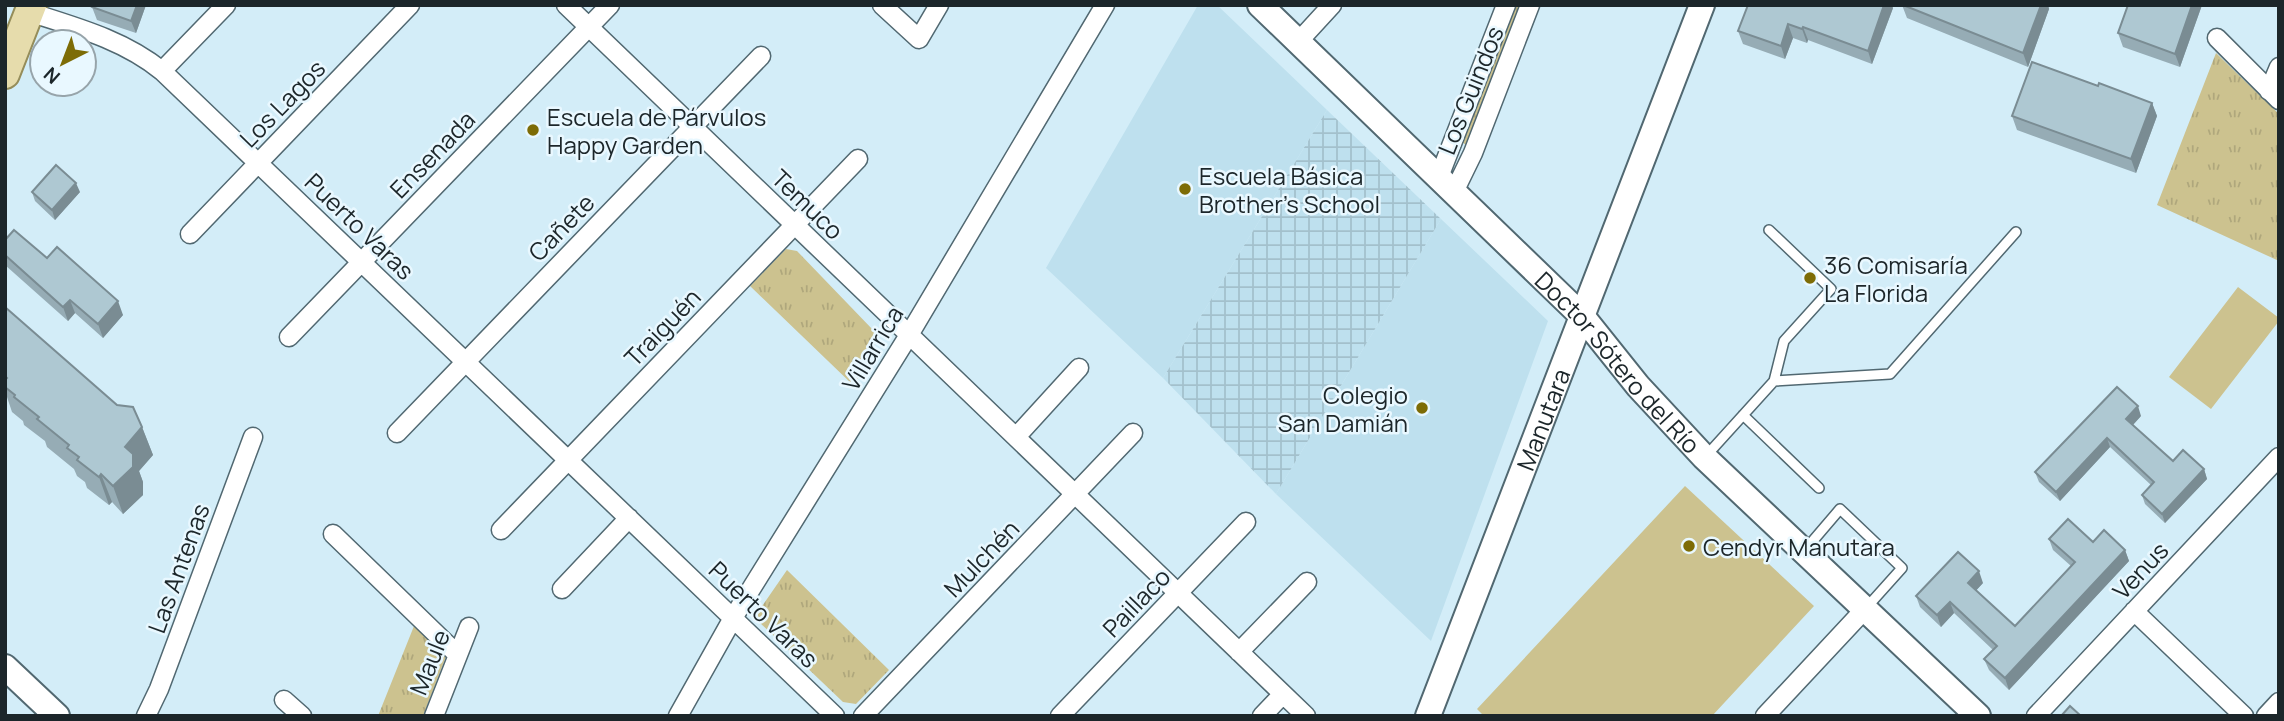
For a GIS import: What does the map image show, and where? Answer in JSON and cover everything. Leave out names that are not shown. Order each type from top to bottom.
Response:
[{"type":"main road","name":"Doctor Sótero del Río","points":[[1260,5],[1582,316],[1638,386],[1704,457],[1978,716]]},
{"type":"main road","name":"Manutara","points":[[1428,716],[1702,5]]},
{"type":"main road","points":[[5,74],[31,8]]},
{"type":"main road","points":[[5,667],[57,716]]},
{"type":"street","points":[[162,71],[226,5]]},
{"type":"street","name":"Los Lagos","points":[[190,234],[410,5]]},
{"type":"street","name":"Temuco","points":[[566,5],[1306,716]]},
{"type":"street","name":"Ensenada","points":[[289,337],[610,5]]},
{"type":"street","points":[[882,5],[919,39],[939,5]]},
{"type":"street","name":"Villarrica","points":[[678,716],[733,618],[909,335],[1105,5]]},
{"type":"street","points":[[1298,42],[1332,5]]},
{"type":"street","name":"Los Guindos","points":[[1447,185],[1457,136],[1506,5]]},
{"type":"street","name":"Los Guindos","points":[[1447,185],[1473,153],[1530,5]]},
{"type":"street","name":"Puerto Varas","points":[[31,8],[122,45],[162,71],[835,716]]},
{"type":"street","points":[[2217,38],[2274,95]]},
{"type":"street","name":"Cañete","points":[[397,433],[761,56]]},
{"type":"street","points":[[2274,95],[2279,67]]},
{"type":"street","name":"Traiguén","points":[[501,530],[858,159]]},
{"type":"street","points":[[1016,437],[1079,368]]},
{"type":"street","name":"Mulchén","points":[[863,716],[1133,433]]},
{"type":"street","name":"Las Antenas","points":[[146,716],[159,689],[253,437]]},
{"type":"street","name":"Venus","points":[[2036,716],[2279,457]]},
{"type":"street","points":[[562,589],[629,518]]},
{"type":"street","name":"Paillaco","points":[[1060,716],[1247,523]]},
{"type":"street","points":[[334,534],[458,655]]},
{"type":"street","points":[[1239,652],[1307,582]]},
{"type":"street","points":[[1765,716],[1865,609]]},
{"type":"street","points":[[2134,611],[2244,716]]},
{"type":"street","name":"Maule","points":[[434,716],[469,627]]},
{"type":"street","points":[[1262,716],[1283,694]]},
{"type":"street","points":[[284,700],[302,716]]},
{"type":"street","points":[[2266,716],[2279,702]]},
{"type":"lane","points":[[1704,457],[1774,381],[1784,341],[1831,289],[1769,230]]},
{"type":"lane","points":[[1774,381],[1889,374],[2015,232]]},
{"type":"lane","points":[[1743,415],[1819,488]]},
{"type":"lane","points":[[1804,551],[1840,509],[1902,568],[1865,609]]},
{"type":"shaded area","name":"Escuela Básica Brother's School","points":[[1198,5],[1217,5],[1327,110],[1163,378],[1046,268]]},
{"type":"shaded area","points":[[1327,110],[1441,219],[1276,494],[1163,378]]},
{"type":"shaded area","name":"Colegio San Damián","points":[[1441,219],[1548,321],[1431,641],[1276,494]]},
{"type":"green space","points":[[1509,5],[1525,5],[1469,148],[1459,139]]},
{"type":"green space","points":[[2216,53],[2279,114],[2279,261],[2157,205]]},
{"type":"green space","points":[[786,249],[797,251],[874,331],[875,344],[854,386],[750,286]]},
{"type":"green space","points":[[2238,287],[2279,318],[2279,321],[2211,409],[2169,377]]},
{"type":"green space","name":"Cendyr Manutara","points":[[1685,486],[1814,606],[1712,716],[1484,716],[1477,709]]},
{"type":"green space","points":[[787,570],[889,670],[856,704],[843,702],[758,621],[758,612]]},
{"type":"green space","points":[[414,626],[447,654],[423,716],[378,716]]},
{"type":"building","points":[[137,5],[131,21],[92,7]]},
{"type":"building","points":[[1748,5],[1884,5],[1868,51],[1788,24],[1781,46],[1738,31]]},
{"type":"building","points":[[1903,5],[2041,5],[2023,53]]},
{"type":"building","points":[[2128,5],[2192,5],[2175,54],[2118,33]]},
{"type":"building","points":[[2032,62],[2152,103],[2131,159],[2012,116]]},
{"type":"building","points":[[56,165],[76,183],[52,210],[32,192]]},
{"type":"building","points":[[14,230],[47,258],[57,247],[118,301],[98,324],[70,300],[63,307],[5,255],[5,240]]},
{"type":"building","points":[[5,307],[117,405],[133,407],[142,427],[125,447],[133,454],[133,467],[113,486],[101,474],[99,477],[77,460],[79,457],[67,448],[69,445],[37,419],[39,417],[5,387]]},
{"type":"building","points":[[2117,387],[2138,406],[2126,419],[2173,461],[2183,450],[2204,469],[2162,514],[2142,495],[2154,482],[2107,438],[2056,492],[2035,472]]},
{"type":"building","points":[[2068,519],[2093,542],[2104,530],[2125,550],[2005,678],[1984,659],[1997,646],[1950,602],[1937,615],[1916,596],[1958,552],[1979,571],[1968,583],[2015,626],[2075,562],[2049,539]]},
{"type":"building","points":[[2070,706],[2081,716],[2061,716]]},
{"type":"place","name":"Escuela de Párvulos Happy Garden","points":[[533,130]]},
{"type":"place","name":"Escuela Básica Brother's School","points":[[1185,189]]},
{"type":"place","name":"36 Comisaría La Florida","points":[[1810,278]]},
{"type":"place","name":"Colegio San Damián","points":[[1422,408]]},
{"type":"place","name":"Cendyr Manutara","points":[[1689,546]]}]
